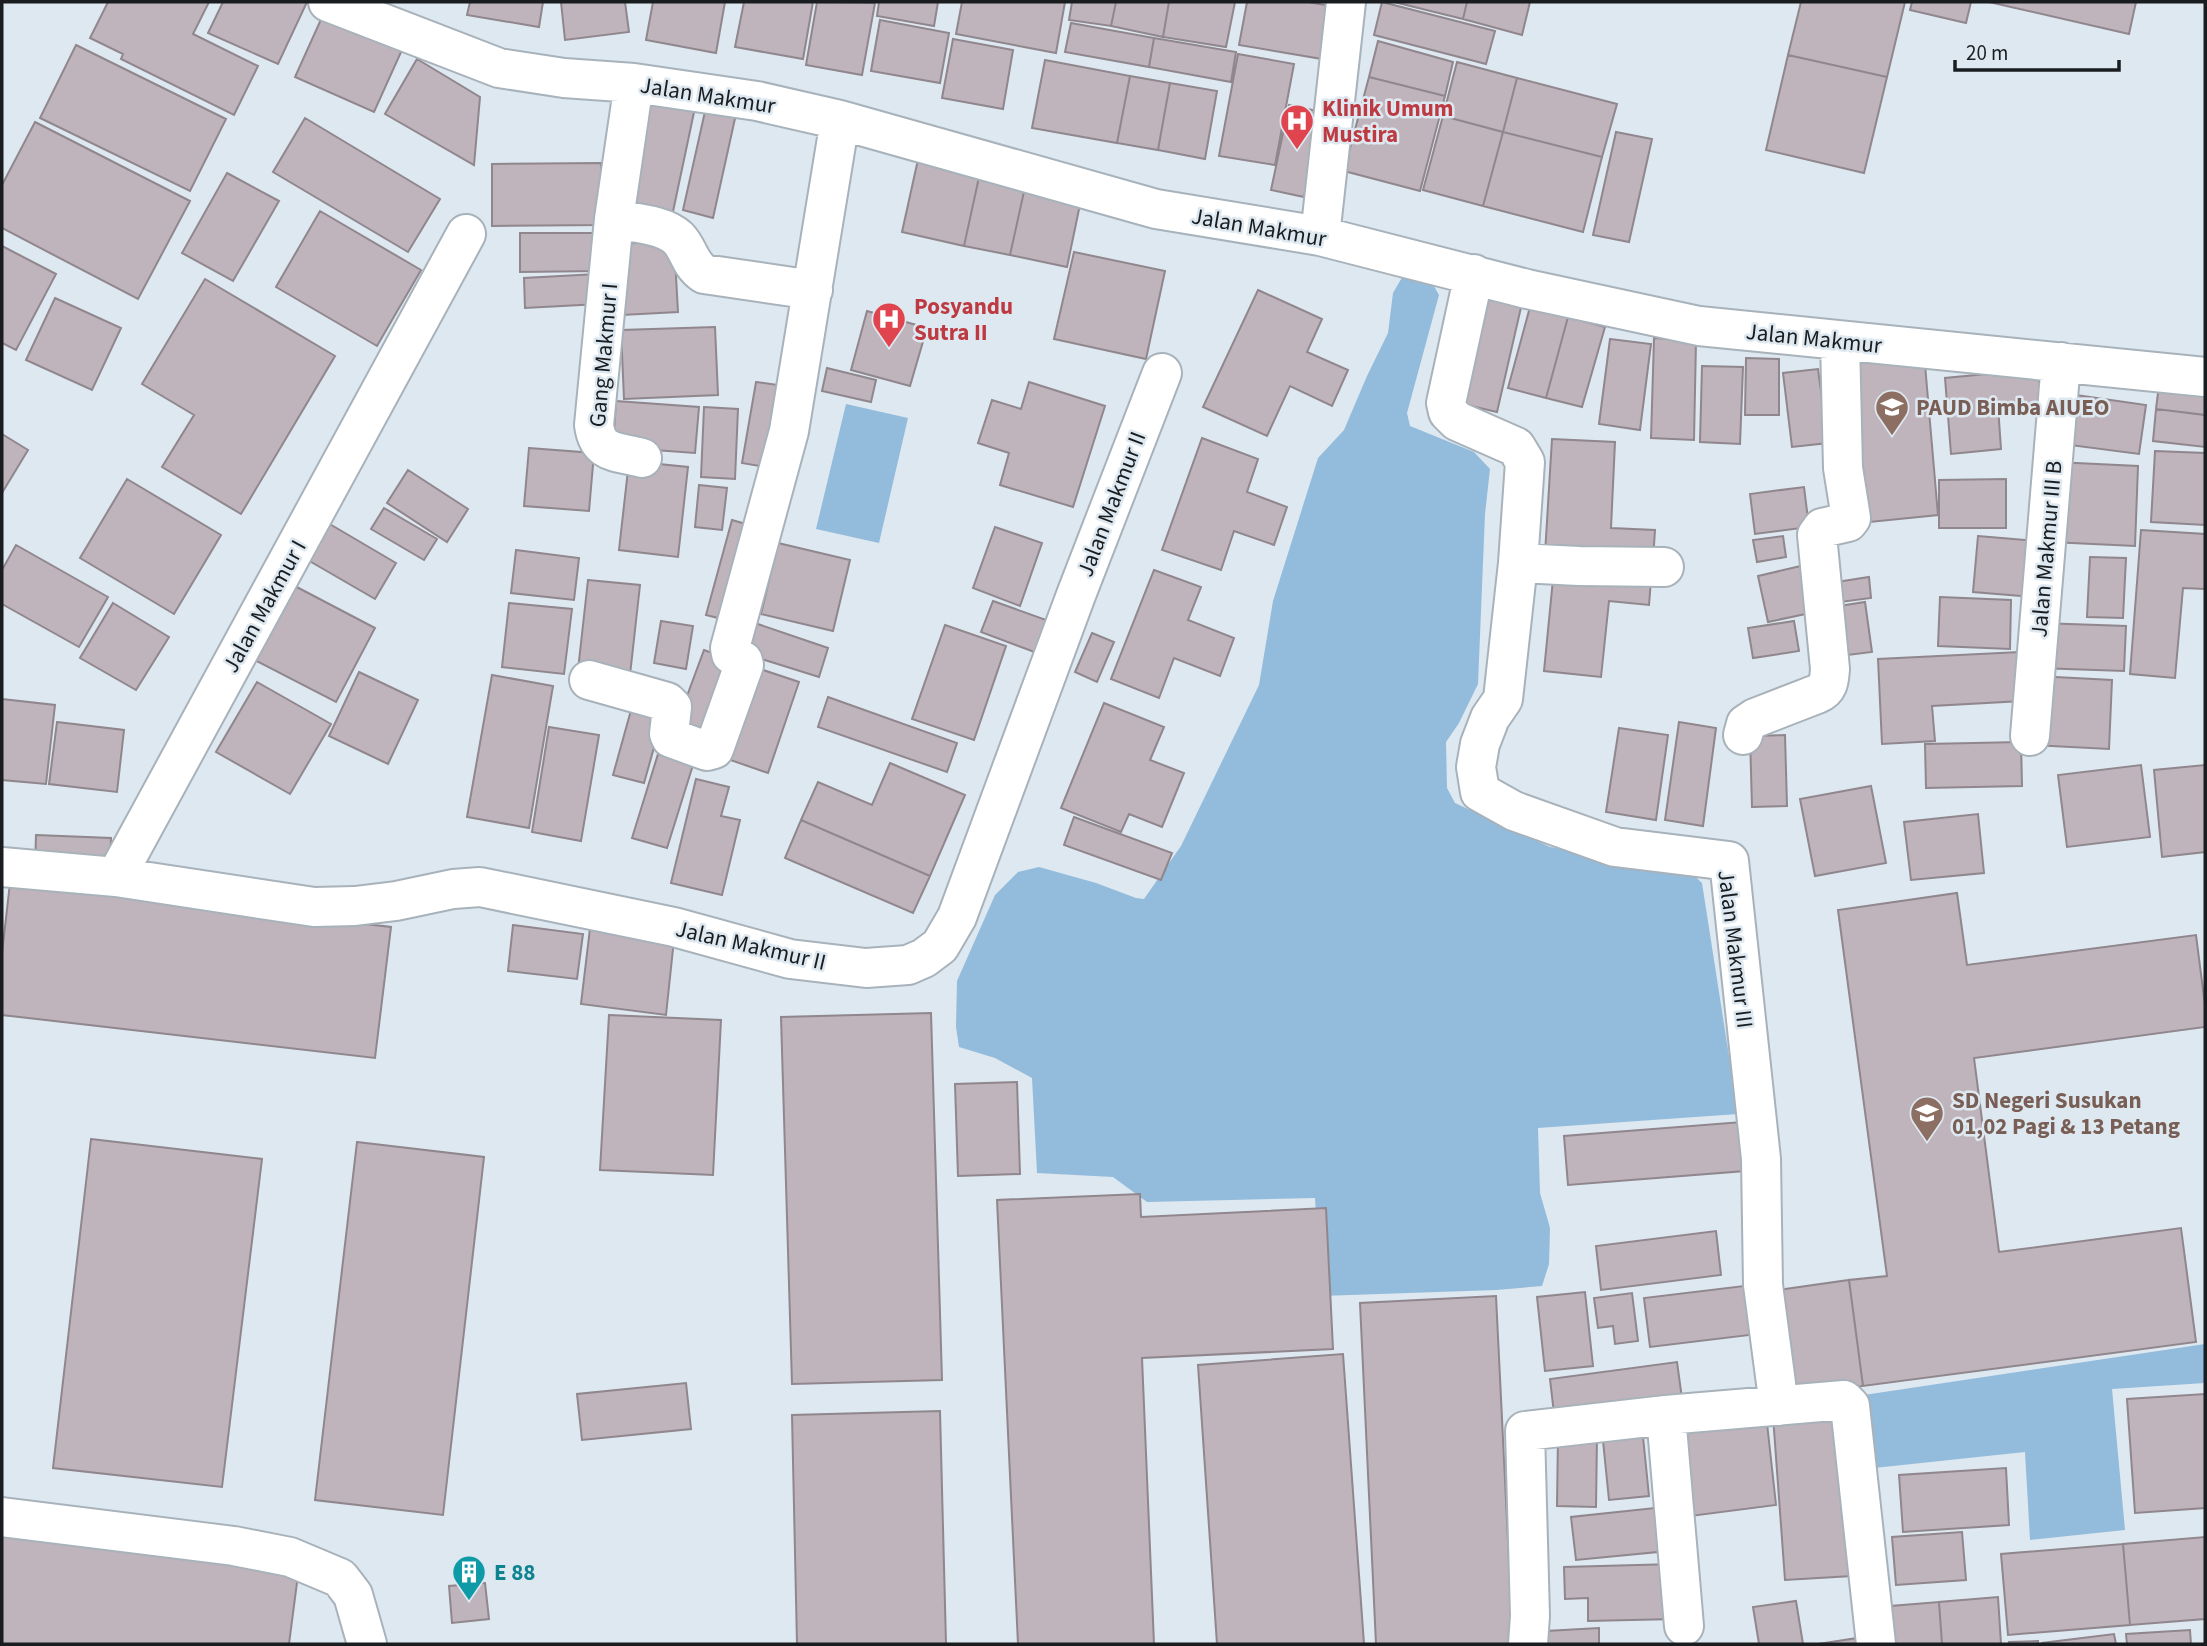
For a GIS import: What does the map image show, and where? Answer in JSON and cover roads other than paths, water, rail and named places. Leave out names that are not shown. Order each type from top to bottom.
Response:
[{"type":"street","name":"Jalan Makmur","points":[[328,2],[499,68],[564,78],[634,83],[757,101],[840,120],[1156,209],[1320,236],[1527,289],[1699,326],[2205,377]]},
{"type":"street","points":[[1320,236],[1346,2]]},
{"type":"street","name":"Gang Makmur I","points":[[634,83],[614,219],[594,425],[596,438],[602,447],[642,458]]},
{"type":"street","points":[[589,680],[667,702],[673,713],[669,734],[671,738],[707,751],[714,749],[744,665],[743,661],[731,654],[731,642],[789,431],[840,120]]},
{"type":"street","points":[[614,219],[670,232],[680,239],[696,269],[704,274],[813,290]]},
{"type":"street","name":"Jalan Makmur I","points":[[116,877],[466,234]]},
{"type":"street","name":"Jalan Makmur III","points":[[1474,274],[1446,403],[1448,412],[1457,421],[1516,447],[1525,462],[1518,563],[1503,699],[1490,718],[1480,744],[1476,767],[1480,792],[1514,811],[1615,847],[1729,861],[1761,1159],[1763,1285],[1779,1406]]},
{"type":"street","points":[[1743,735],[1746,724],[1755,718],[1825,691],[1829,683],[1830,669],[1817,535],[1822,528],[1848,522],[1851,518],[1843,468],[1840,341]]},
{"type":"street","name":"Jalan Makmur III B","points":[[2030,736],[2061,362]]},
{"type":"street","name":"Jalan Makmur II","points":[[116,877],[314,907],[382,903],[441,891],[480,887],[674,928],[790,959],[866,968],[908,965],[924,958],[940,946],[957,917],[1076,595],[1162,373]]},
{"type":"street","points":[[1518,563],[1664,567]]},
{"type":"street","points":[[2,867],[116,877]]},
{"type":"street","points":[[1528,1644],[1530,1563],[1525,1431],[1844,1399],[1850,1406],[1876,1644]]},
{"type":"street","points":[[1666,1415],[1684,1626]]},
{"type":"street","points":[[2,1517],[234,1546],[290,1557],[340,1578],[353,1595],[367,1644]]},
{"type":"place","name":"Klinik Umum Mustira","points":[[1297,151]]},
{"type":"place","name":"Posyandu Sutra II","points":[[889,349]]},
{"type":"place","name":"PAUD Bimba AIUEO","points":[[1892,437]]},
{"type":"place","name":"SD Negeri Susukan 01,02 Pagi & 13 Petang","points":[[1927,1143]]},
{"type":"place","name":"E 88","points":[[469,1602]]}]
